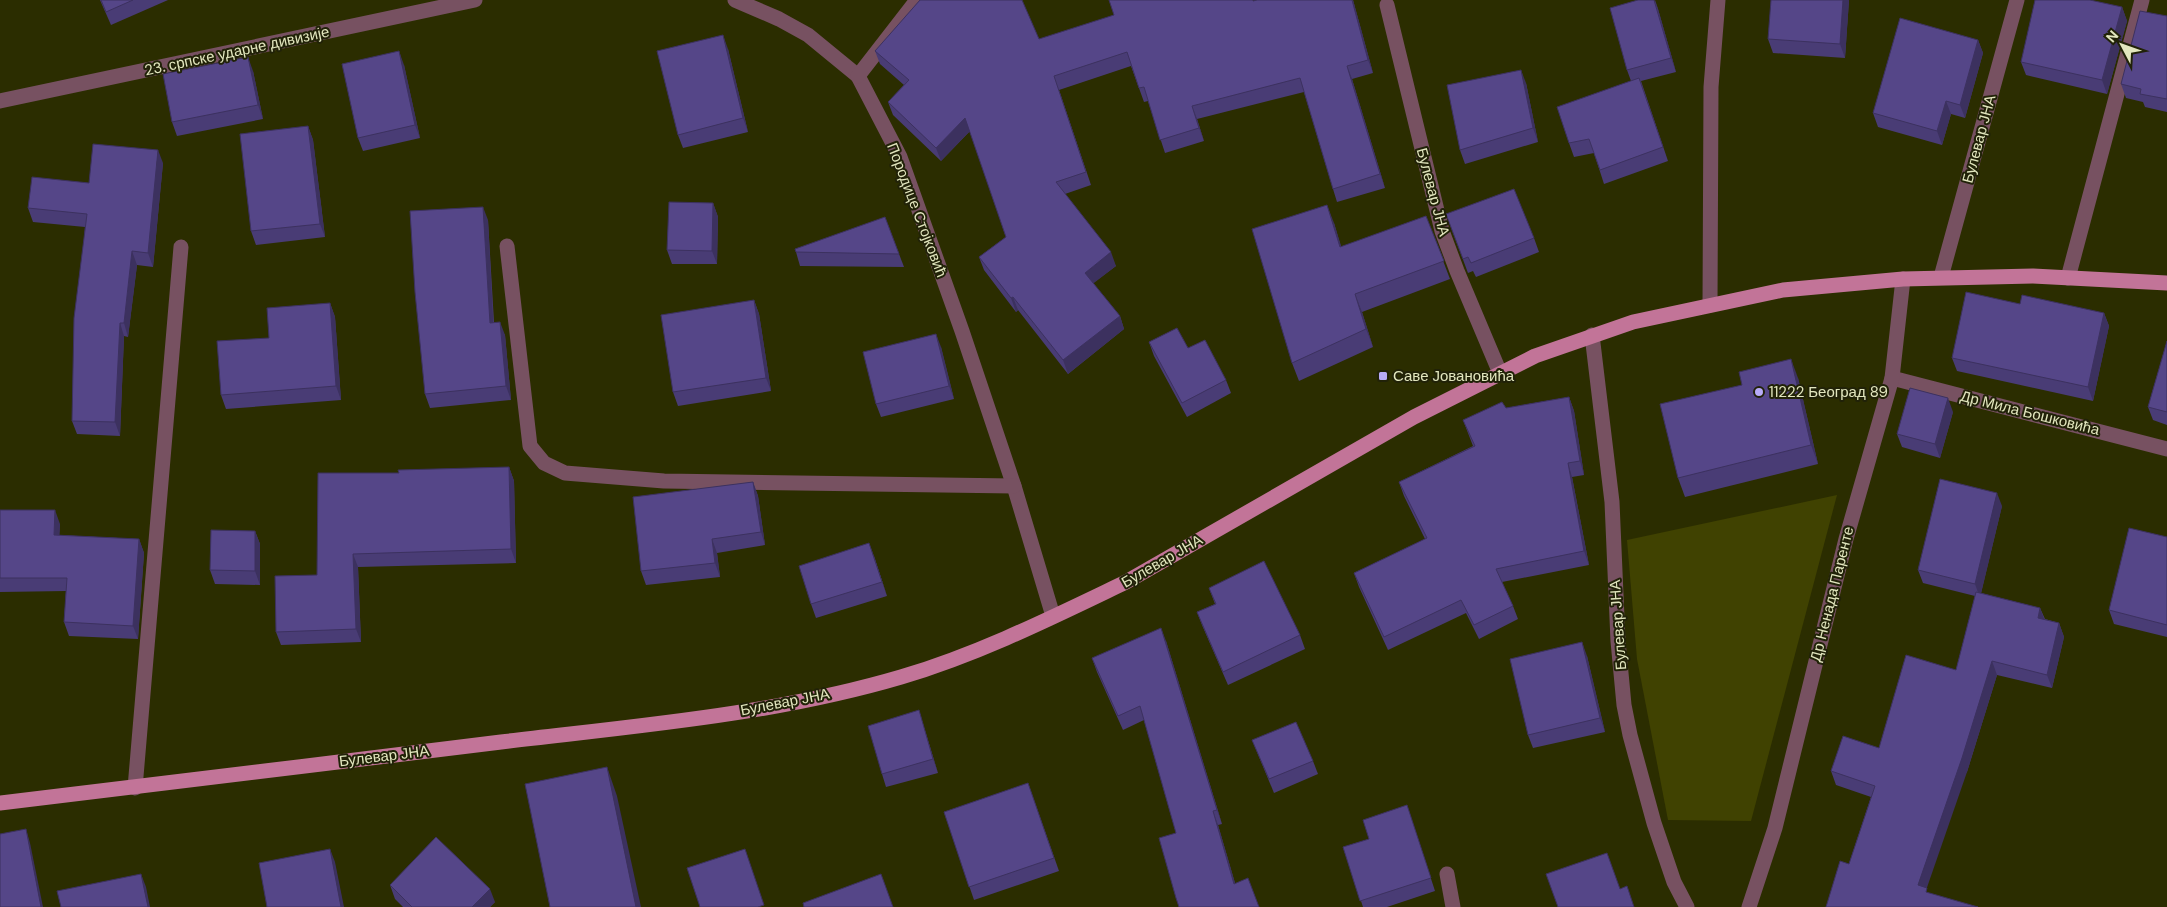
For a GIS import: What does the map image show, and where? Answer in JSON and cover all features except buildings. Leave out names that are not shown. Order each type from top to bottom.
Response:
[{"type":"main road","name":"Булевар ЈНА","points":[[0,803],[692,718],[800,702],[901,677],[974,652],[1054,616],[1126,582],[1414,416],[1534,356],[1633,322],[1783,290],[1904,279],[2033,276],[2167,283]]},
{"type":"street","name":"23. српске ударне дивизије","points":[[0,101],[474,0]]},
{"type":"street","name":"Породице Стојковић","points":[[735,0],[779,19],[808,35],[858,76],[900,158],[962,331],[1014,486],[1054,616]]},
{"type":"street","points":[[858,76],[917,0]]},
{"type":"street","points":[[1710,305],[1711,88],[1718,0]]},
{"type":"street","name":"Булевар ЈНА","points":[[1941,277],[2017,0]]},
{"type":"street","points":[[2068,278],[2142,0]]},
{"type":"street","name":"Булевар ЈНА","points":[[1387,5],[1442,231],[1500,373]]},
{"type":"street","points":[[507,246],[530,446],[544,464],[565,473],[664,481],[1014,486]]},
{"type":"street","points":[[134,788],[181,247]]},
{"type":"street","name":"Др Ненада Паренте","points":[[1749,907],[1775,828],[1846,540],[1892,378],[1904,279]]},
{"type":"street","name":"Булевар ЈНА","points":[[1592,335],[1612,502],[1618,631],[1626,712],[1630,735],[1654,823],[1674,882],[1687,907]]},
{"type":"street","name":"Др Мила Бошковића","points":[[1892,378],[2167,448]]},
{"type":"street","points":[[1447,874],[1453,907]]},
{"type":"shaded area","points":[[1837,495],[1751,821],[1668,820],[1637,659],[1627,540]]},
{"type":"place","name":"Саве Јовановића","points":[[1383,376]]},
{"type":"place","name":"11222 Београд 89","points":[[1759,392]]}]
